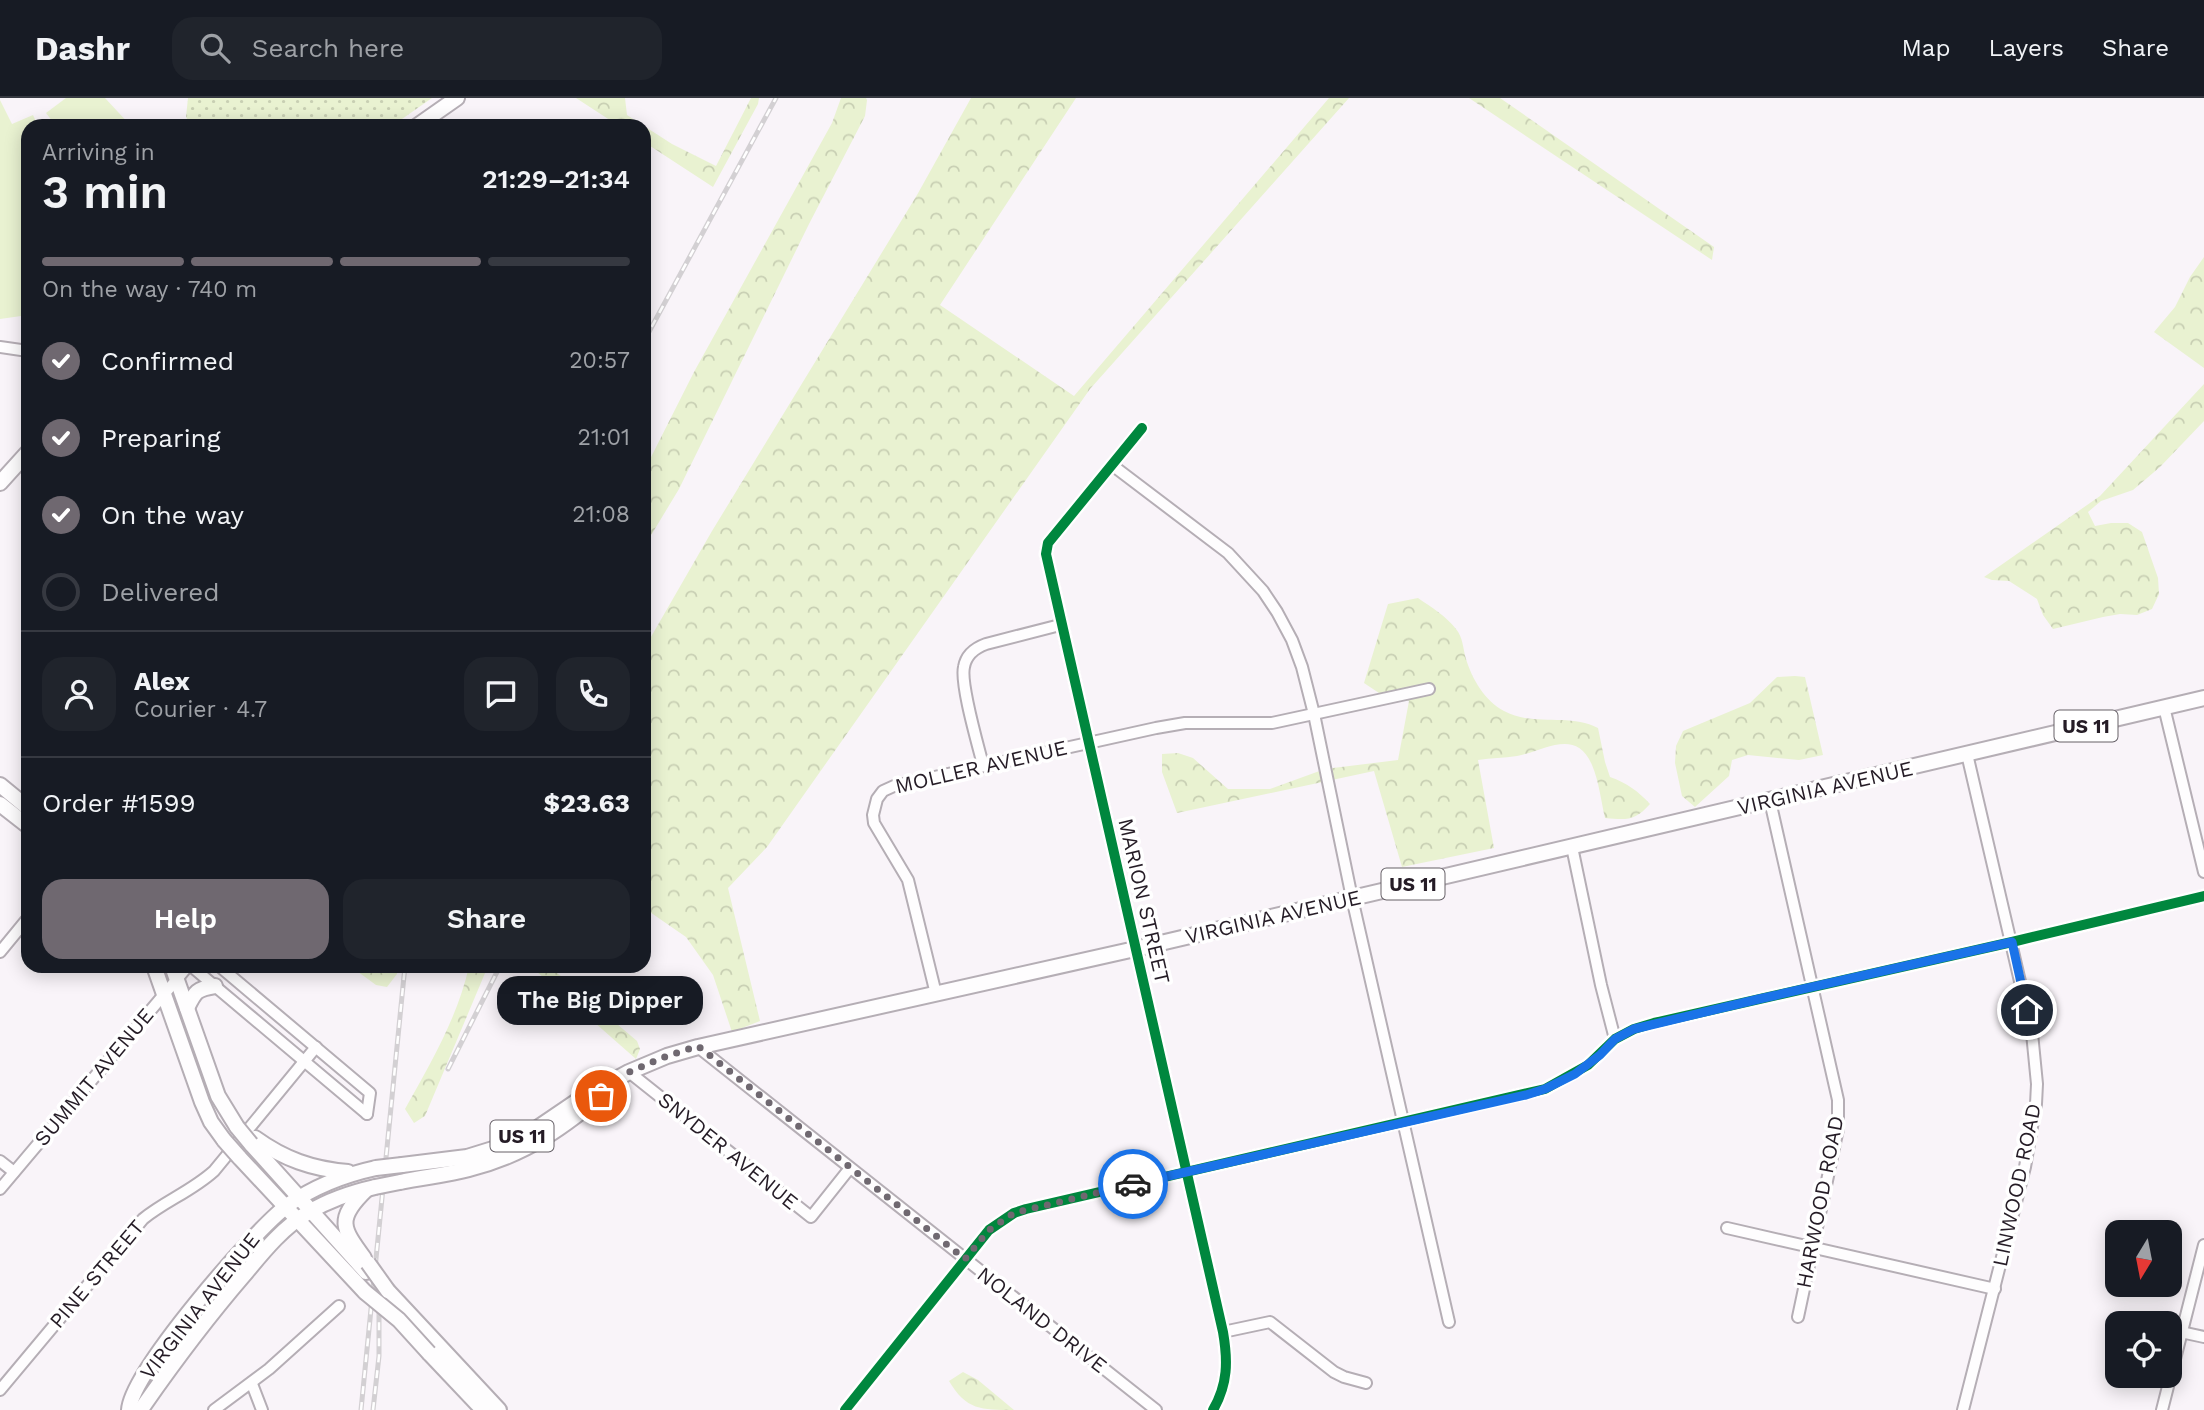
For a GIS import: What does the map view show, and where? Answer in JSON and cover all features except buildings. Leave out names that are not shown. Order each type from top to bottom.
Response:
[{"type":"main road","points":[[427,119],[457,98]]},
{"type":"main road","points":[[0,483],[21,460]]},
{"type":"main road","name":"VIRGINIA AVENUE","points":[[129,1410],[133,1393],[169,1340],[262,1227],[299,1198],[356,1172],[467,1157],[496,1148],[530,1133],[583,1097],[629,1072],[667,1056],[698,1046],[1135,949],[2204,698]]},
{"type":"main road","points":[[0,785],[21,802]]},
{"type":"main road","points":[[0,804],[21,820]]},
{"type":"main road","points":[[156,973],[202,1102],[211,1122],[224,1140],[286,1207],[304,1215],[367,1268],[483,1410]]},
{"type":"main road","points":[[174,973],[208,1072],[226,1112],[299,1198],[304,1215],[365,1292],[434,1349],[499,1410]]},
{"type":"main road","points":[[187,1008],[194,993],[202,988],[215,986]]},
{"type":"main road","name":"VIRGINIA AVENUE","points":[[137,1410],[142,1408],[173,1362],[270,1244],[304,1215],[371,1188],[468,1170],[534,1145],[564,1127],[629,1072]]},
{"type":"main road","points":[[253,1141],[290,1161],[332,1171],[356,1172]]},
{"type":"main road","points":[[367,1268],[348,1237],[345,1223],[354,1202],[371,1188]]},
{"type":"street","points":[[0,346],[21,350]]},
{"type":"street","name":"MARION STREET","points":[[1142,428],[1046,548],[1060,625],[1223,1332],[1227,1368],[1225,1385],[1213,1410]]},
{"type":"street","points":[[1112,465],[1228,553],[1263,591],[1292,640],[1314,714],[1352,898],[1450,1322]]},
{"type":"street","points":[[983,765],[965,683],[964,667],[967,658],[979,647],[1060,625]]},
{"type":"street","name":"MOLLER AVENUE","points":[[936,994],[913,893],[901,866],[874,823],[875,806],[883,791],[983,765],[1185,723],[1272,723],[1429,689]]},
{"type":"street","points":[[2164,707],[2204,872]]},
{"type":"street","name":"LINWOOD ROAD","points":[[1963,1410],[2025,1167],[2036,1104],[2032,1033],[1967,754]]},
{"type":"street","name":"HARWOOD ROAD","points":[[1770,801],[1833,1079],[1838,1113],[1838,1129],[1798,1317]]},
{"type":"street","points":[[1572,847],[1615,1039]]},
{"type":"street","points":[[845,1410],[989,1230],[1014,1213],[1545,1089],[1587,1065],[1615,1039],[1654,1023],[2204,896]]},
{"type":"street","points":[[0,952],[21,926]]},
{"type":"street","name":"SUMMIT AVENUE","points":[[0,1189],[163,995],[174,973]]},
{"type":"street","points":[[199,973],[367,1114],[370,1093],[227,973]]},
{"type":"street","name":"NOLAND DRIVE","points":[[698,1046],[1156,1410]]},
{"type":"street","name":"PINE STREET","points":[[0,1390],[143,1219],[155,1209],[201,1183],[214,1171],[316,1047]]},
{"type":"street","name":"SNYDER AVENUE","points":[[629,1072],[810,1217],[850,1168]]},
{"type":"street","points":[[0,1160],[14,1172]]},
{"type":"street","points":[[1727,1228],[1995,1289]]},
{"type":"street","points":[[2182,1328],[2204,1245]]},
{"type":"street","points":[[215,1410],[252,1384],[339,1306]]},
{"type":"street","points":[[1223,1332],[1269,1322],[1334,1372],[1366,1383]]},
{"type":"street","points":[[2182,1332],[2204,1337]]},
{"type":"street","points":[[252,1384],[262,1410]]},
{"type":"street","points":[[2162,1410],[2167,1388]]},
{"type":"green space","points":[[66,98],[105,98],[124,119],[51,119],[46,113]]},
{"type":"green space","points":[[188,98],[432,98],[402,119],[186,117]]},
{"type":"green space","points":[[576,98],[625,98],[627,115],[633,119],[608,119]]},
{"type":"green space","points":[[751,98],[759,98],[758,104],[713,187],[651,147],[651,130],[716,166]]},
{"type":"green space","points":[[841,98],[866,98],[865,116],[679,489],[651,535],[651,457],[694,372],[832,123]]},
{"type":"green space","points":[[971,98],[1076,98],[940,305],[1074,396],[1329,98],[1349,98],[1090,389],[767,847],[728,888],[760,1021],[732,1032],[713,975],[686,937],[651,913],[651,637],[712,531],[917,195]]},
{"type":"green space","points":[[1469,98],[1500,98],[1714,247],[1712,260]]},
{"type":"green space","points":[[0,100],[12,124],[21,120],[21,316],[0,319]]},
{"type":"green space","points":[[2204,257],[2204,368],[2154,332],[2175,307]]},
{"type":"green space","points":[[2204,384],[2204,421],[2160,467],[2133,490],[2101,501],[2088,512],[2095,526],[2128,523],[2142,532],[2158,578],[2159,594],[2152,609],[2137,615],[2120,614],[2053,629],[2043,615],[2037,599],[2009,581],[1984,577],[2100,496]]},
{"type":"green space","points":[[1418,598],[1443,616],[1458,632],[1472,674],[1480,689],[1497,707],[1515,716],[1575,721],[1598,728],[1610,777],[1632,788],[1650,804],[1640,814],[1630,818],[1605,818],[1598,784],[1585,753],[1577,747],[1559,744],[1517,756],[1478,760],[1494,848],[1402,867],[1374,771],[1177,813],[1162,772],[1162,754],[1178,753],[1193,758],[1228,789],[1270,789],[1325,769],[1398,760],[1409,701],[1382,695],[1364,683],[1388,604]]},
{"type":"green space","points":[[1777,677],[1805,677],[1823,755],[1799,760],[1748,755],[1732,760],[1729,776],[1695,807],[1682,796],[1675,763],[1676,746],[1683,731],[1750,703]]},
{"type":"green space","points":[[360,973],[397,973],[387,987],[376,985]]},
{"type":"green space","points":[[467,973],[485,973],[425,1116],[414,1123],[405,1109],[451,1022]]},
{"type":"green space","points":[[538,973],[557,973],[637,1041],[640,1049],[636,1059]]},
{"type":"green space","points":[[963,1372],[978,1380],[1014,1410],[992,1410],[968,1403],[949,1381]]},
{"type":"railway","points":[[651,328],[776,98]]},
{"type":"railway","points":[[361,1410],[404,973]]},
{"type":"railway","points":[[448,1069],[496,973]]},
{"type":"railway","points":[[373,1410],[379,1356],[379,1312]]},
{"type":"cycle path","points":[[1142,428],[1048,543],[1046,554],[1223,1332],[1226,1372],[1222,1391],[1213,1410]]},
{"type":"cycle path","points":[[845,1410],[989,1230],[1014,1213],[1545,1089],[1588,1065],[1615,1039],[1654,1023],[2204,896]]},
{"type":"way so far","points":[[601,1096],[629,1072],[698,1046],[965,1259],[989,1230],[1014,1213],[1133,1184]]},
{"type":"place","name":"The Big Dipper","points":[[601,1096]]},
{"type":"route","points":[[1133,1184],[1526,1095],[1575,1074],[1600,1055],[1615,1039],[1634,1029],[2012,942],[2027,1010]]}]
